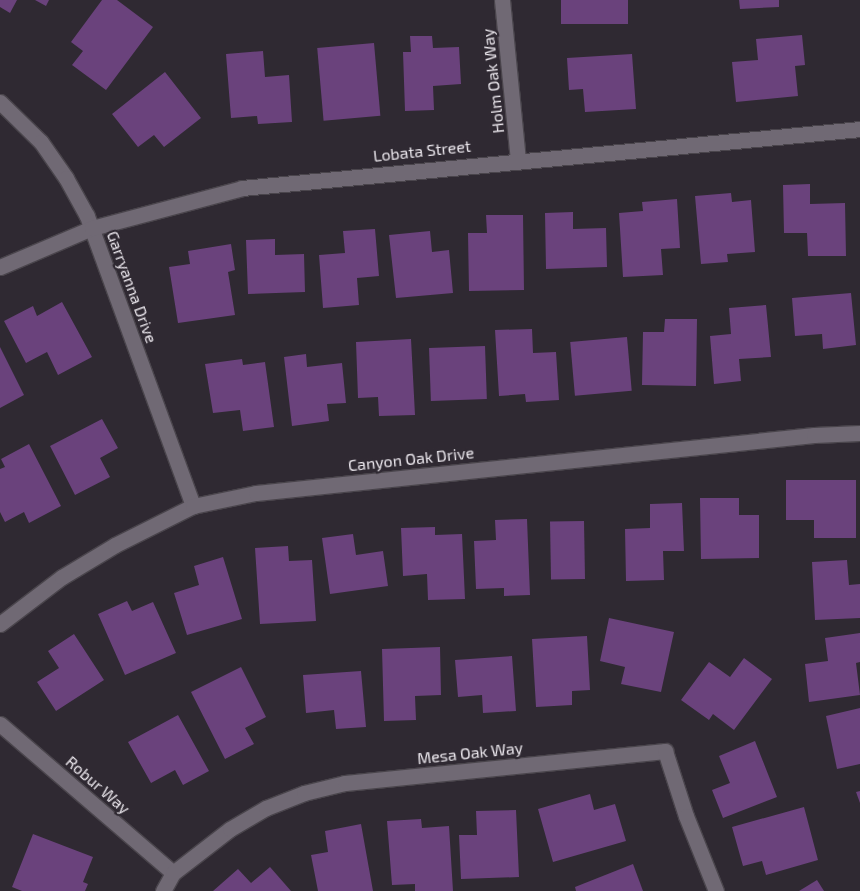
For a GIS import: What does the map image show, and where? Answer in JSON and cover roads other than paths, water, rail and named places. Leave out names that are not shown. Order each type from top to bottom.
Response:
[{"type":"street","name":"Holm Oak Way","points":[[502,0],[518,160]]},
{"type":"street","name":"Garryanna Drive","points":[[0,102],[41,142],[66,178],[92,228],[193,506]]},
{"type":"street","name":"Lobata Street","points":[[0,267],[92,228],[242,188],[518,160],[860,129]]},
{"type":"street","name":"Canyon Oak Drive","points":[[0,624],[62,577],[115,545],[193,506],[256,493],[814,435],[860,434]]},
{"type":"street","name":"Robur Way","points":[[0,724],[173,873]]},
{"type":"street","name":"Mesa Oak Way","points":[[163,891],[173,873],[230,829],[266,808],[304,793],[345,783],[665,751],[686,816],[716,891]]}]
